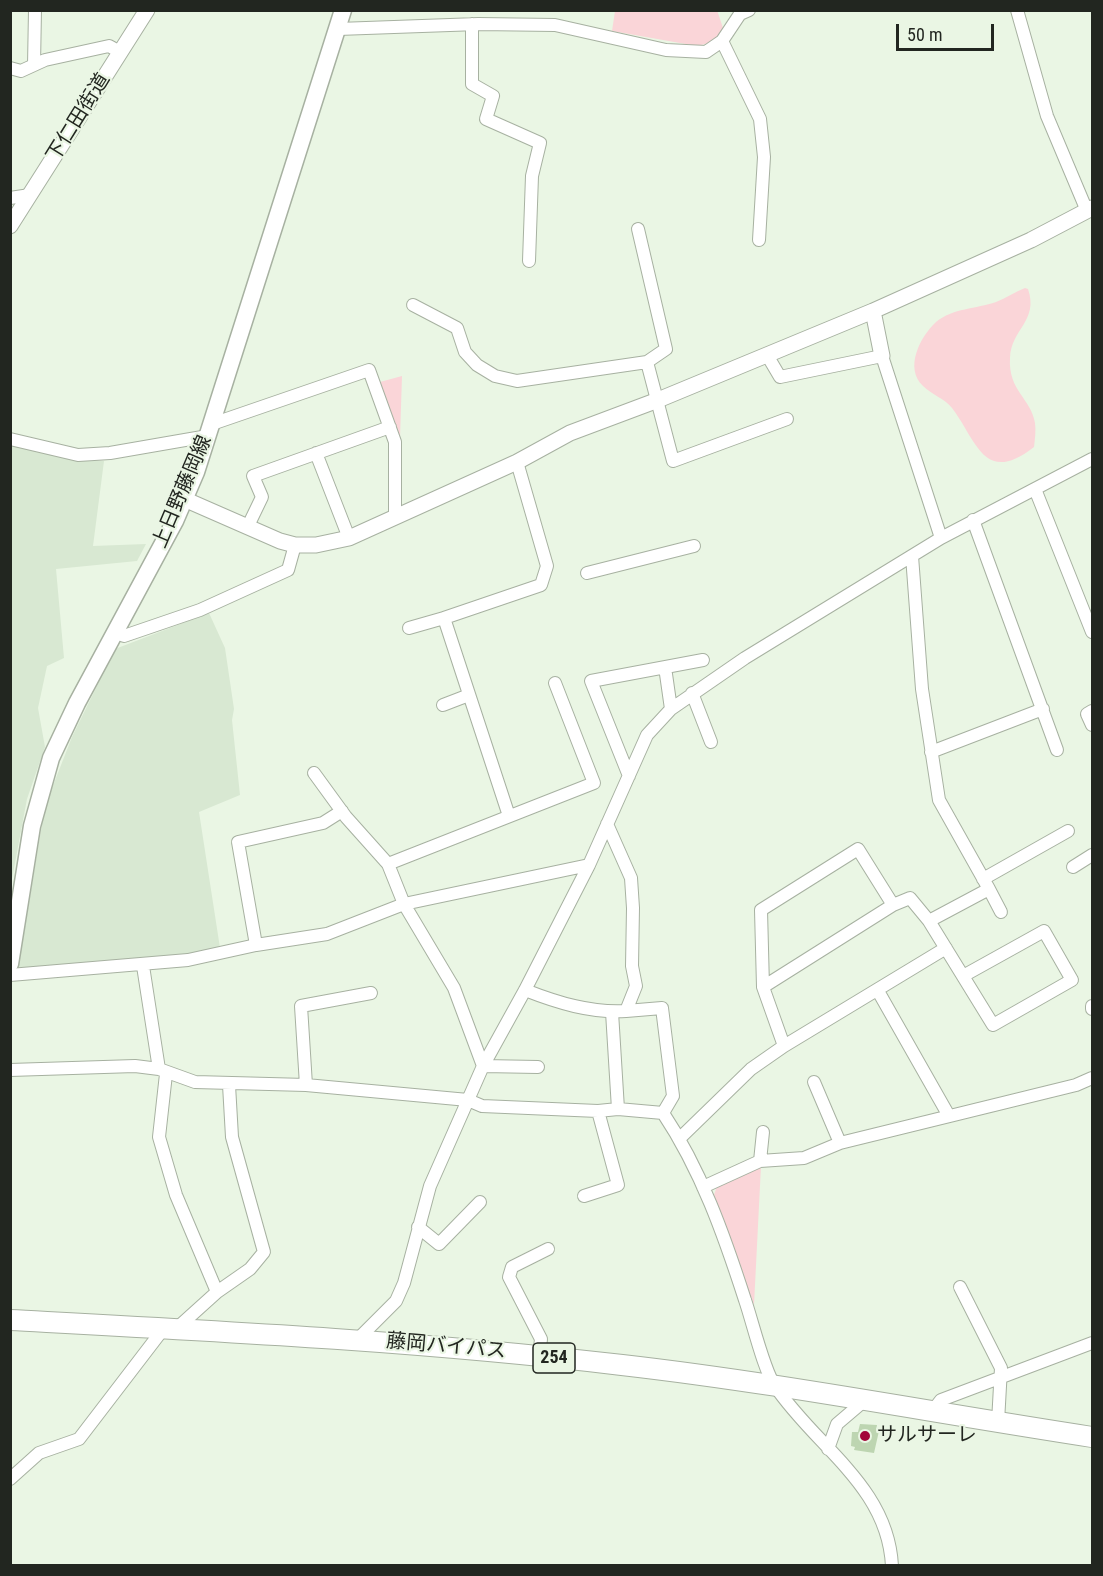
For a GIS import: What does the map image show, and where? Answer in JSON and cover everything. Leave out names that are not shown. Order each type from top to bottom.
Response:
[{"type":"highway","name":"藤岡バイパス","points":[[10,1320],[358,1339],[539,1356],[774,1385],[931,1413],[1092,1437]]},
{"type":"main road","name":"上日野藤岡線","points":[[10,964],[23,867],[40,792],[63,731],[184,499],[210,430],[238,333],[343,10]]},
{"type":"street","points":[[34,65],[35,10]]},
{"type":"street","name":"下仁田街道","points":[[10,226],[147,10]]},
{"type":"street","points":[[338,29],[472,24],[555,25],[666,50],[706,52],[722,41],[740,14],[748,10]]},
{"type":"street","points":[[184,499],[295,544],[316,545],[349,538],[517,462],[570,433],[658,400],[873,311],[1031,240],[1090,209],[1047,116],[1017,10]]},
{"type":"street","points":[[472,24],[472,84],[493,96],[486,119],[540,142],[532,176],[529,261]]},
{"type":"street","points":[[722,41],[760,118],[764,157],[759,240]]},
{"type":"street","points":[[10,68],[21,71],[45,60],[109,46],[120,52]]},
{"type":"street","points":[[10,198],[30,195]]},
{"type":"street","points":[[413,305],[458,328],[465,352],[477,365],[495,376],[517,381],[647,362],[666,350],[638,229]]},
{"type":"street","points":[[873,311],[882,356],[940,538]]},
{"type":"street","points":[[767,355],[780,377],[882,356]]},
{"type":"street","points":[[647,362],[673,461],[787,419]]},
{"type":"street","points":[[10,439],[78,454],[110,453],[210,430],[369,370],[395,442],[395,517]]},
{"type":"street","points":[[248,526],[262,497],[253,476],[390,427]]},
{"type":"street","points":[[316,453],[349,538]]},
{"type":"street","points":[[358,1339],[396,1301],[404,1283],[429,1186],[483,1066],[589,865],[647,735],[671,709],[745,658],[940,538],[1092,459]]},
{"type":"street","points":[[409,628],[540,585],[547,566],[517,462]]},
{"type":"street","points":[[1035,489],[1092,632]]},
{"type":"street","points":[[973,520],[1057,750]]},
{"type":"street","points":[[116,633],[123,636],[200,610],[288,570],[295,544]]},
{"type":"street","points":[[587,573],[694,546]]},
{"type":"street","points":[[912,556],[922,690],[939,800],[1001,912]]},
{"type":"street","points":[[444,618],[509,816]]},
{"type":"street","points":[[629,776],[591,681],[703,660]]},
{"type":"street","points":[[665,668],[671,709]]},
{"type":"street","points":[[388,864],[594,783],[555,683]]},
{"type":"street","points":[[692,693],[711,742]]},
{"type":"street","points":[[443,705],[470,695]]},
{"type":"street","points":[[931,752],[1043,709]]},
{"type":"street","points":[[1092,711],[1087,714],[1092,725]]},
{"type":"street","points":[[314,773],[342,811],[388,864],[404,904],[454,988],[483,1066]]},
{"type":"street","points":[[256,945],[237,842],[323,823],[342,811]]},
{"type":"street","points":[[607,824],[631,878],[632,966],[636,986],[626,1011]]},
{"type":"street","points":[[929,921],[1068,831]]},
{"type":"street","points":[[784,1046],[763,987],[761,910],[858,849],[893,905]]},
{"type":"street","points":[[1073,867],[1092,855]]},
{"type":"street","points":[[10,975],[143,966],[327,934],[404,904],[589,865]]},
{"type":"street","points":[[763,987],[893,905],[910,898],[929,921],[993,1025],[1072,980],[1044,931],[963,976]]},
{"type":"street","points":[[680,1138],[751,1069],[784,1046],[946,948]]},
{"type":"street","points":[[143,966],[162,1071],[159,1137],[176,1196],[217,1292]]},
{"type":"street","points":[[525,990],[563,1005],[612,1012],[662,1008],[673,1096],[663,1113]]},
{"type":"street","points":[[878,991],[949,1116]]},
{"type":"street","points":[[306,1086],[302,1006],[371,993]]},
{"type":"street","points":[[612,1012],[618,1109]]},
{"type":"street","points":[[10,1070],[100,1066],[162,1071],[195,1082],[229,1085],[306,1086],[468,1100],[483,1106],[598,1111],[618,1109],[663,1113]]},
{"type":"street","points":[[483,1066],[538,1067]]},
{"type":"street","points":[[703,1188],[760,1161],[804,1158],[840,1143],[1076,1085],[1092,1078]]},
{"type":"street","points":[[814,1082],[840,1143]]},
{"type":"street","points":[[10,1479],[39,1453],[79,1439],[170,1328],[250,1269],[264,1252],[232,1137],[229,1085]]},
{"type":"street","points":[[584,1196],[618,1185],[598,1111]]},
{"type":"street","points":[[663,1113],[680,1138],[726,1239],[774,1385],[869,1497],[883,1520],[891,1545],[891,1566]]},
{"type":"street","points":[[760,1161],[763,1132]]},
{"type":"street","points":[[418,1227],[439,1244],[480,1202]]},
{"type":"street","points":[[539,1356],[541,1339],[509,1277],[512,1267],[548,1249]]},
{"type":"street","points":[[960,1287],[1001,1368],[998,1422]]},
{"type":"street","points":[[931,1413],[941,1400],[1092,1343]]},
{"type":"street","points":[[828,1449],[837,1424],[864,1401]]},
{"type":"shaded area","points":[[717,10],[724,31],[713,42],[697,46],[612,31],[615,11]]},
{"type":"shaded area","points":[[1025,288],[1028,289],[1030,309],[1012,348],[1010,369],[1012,379],[1033,414],[1034,447],[1017,458],[1004,462],[993,460],[984,454],[952,408],[917,379],[916,353],[930,328],[943,317],[957,311],[996,302]]},
{"type":"shaded area","points":[[402,376],[400,438],[380,382]]},
{"type":"shaded area","points":[[11,445],[78,460],[104,461],[93,546],[146,544],[137,561],[56,569],[64,658],[47,666],[38,708],[45,747],[27,799],[11,884]]},
{"type":"shaded area","points":[[209,613],[225,648],[234,709],[232,720],[240,795],[199,812],[220,948],[182,955],[18,969],[45,806],[72,737],[115,649]]},
{"type":"shaded area","points":[[761,1166],[754,1305],[714,1195],[717,1186]]},
{"type":"building","name":"サルサーレ","points":[[860,1424],[877,1425],[876,1431],[879,1431],[874,1453],[854,1450],[855,1447],[851,1446],[852,1432],[858,1432]]},
{"type":"place","name":"サルサーレ","points":[[865,1436]]}]
